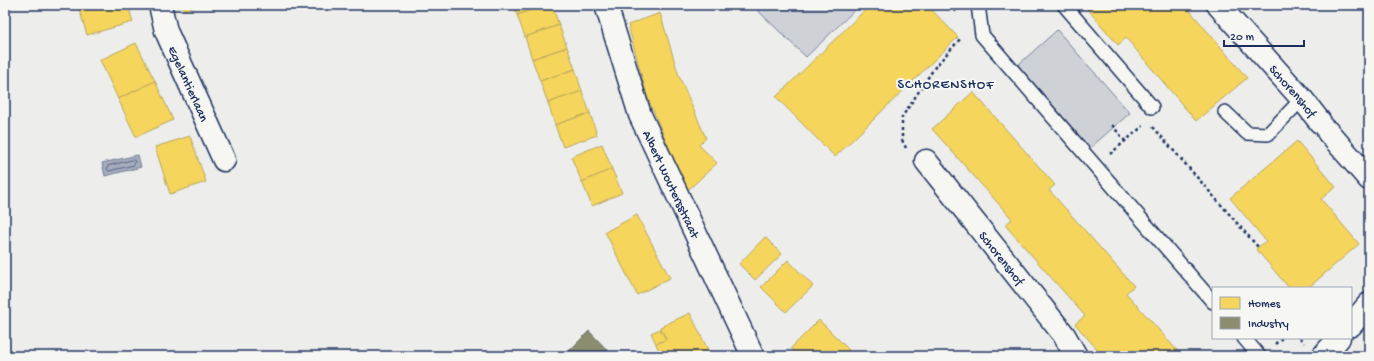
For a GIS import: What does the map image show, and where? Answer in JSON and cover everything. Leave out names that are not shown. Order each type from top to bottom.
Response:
[{"type":"street","name":"Egelantierlaan","points":[[160,5],[166,31],[224,160]]},
{"type":"street","name":"Albert Woutersstraat","points":[[606,5],[640,115],[753,356]]},
{"type":"street","name":"Schorenshof","points":[[1218,5],[1302,99],[1369,179]]},
{"type":"street","name":"Schorenshof","points":[[926,161],[1064,335],[1076,356]]},
{"type":"street","points":[[1352,323],[1369,304]]},
{"type":"street","points":[[1323,356],[1338,339]]},
{"type":"lane","points":[[978,5],[982,35],[1212,301]]},
{"type":"lane","points":[[1064,5],[1152,107]]},
{"type":"lane","points":[[1225,112],[1247,133],[1268,134],[1302,99]]},
{"type":"lane","points":[[1245,339],[1259,356]]},
{"type":"path","points":[[950,5],[960,16]]},
{"type":"path","points":[[926,161],[914,168],[902,140],[902,117],[934,67],[965,33]]},
{"type":"path","points":[[1148,121],[1258,247]]},
{"type":"path","points":[[1112,124],[1125,141]]},
{"type":"path","points":[[1109,155],[1144,125]]},
{"type":"shaded area","points":[[752,5],[860,5],[806,57]]},
{"type":"shaded area","points":[[1057,30],[1130,113],[1090,148],[1018,65]]},
{"type":"water","points":[[138,155],[141,167],[105,176],[102,163]]},
{"type":"building: Homes","points":[[78,5],[128,5],[133,22],[87,35]]},
{"type":"building: Homes","points":[[182,5],[202,5],[184,10]]},
{"type":"building: Homes","points":[[514,5],[545,5],[517,15]]},
{"type":"building: Homes","points":[[545,5],[552,5],[559,25],[525,37],[517,15]]},
{"type":"building: Homes","points":[[870,5],[927,5],[958,37],[835,157],[776,97]]},
{"type":"building: Homes","points":[[1084,5],[1185,5],[1247,78],[1196,121],[1126,38],[1118,45]]},
{"type":"building: Homes","points":[[660,13],[679,76],[706,138],[699,145],[717,163],[687,191],[647,96],[628,25]]},
{"type":"building: Homes","points":[[559,25],[567,47],[532,59],[525,37]]},
{"type":"building: Homes","points":[[136,43],[155,81],[118,99],[100,60]]},
{"type":"building: Homes","points":[[567,47],[575,69],[540,81],[532,59]]},
{"type":"building: Homes","points":[[575,69],[582,91],[548,103],[540,81]]},
{"type":"building: Homes","points":[[155,81],[173,120],[136,137],[118,99]]},
{"type":"building: Homes","points":[[582,91],[590,113],[555,125],[548,103]]},
{"type":"building: Homes","points":[[973,92],[1055,185],[1049,190],[1134,286],[1126,293],[1182,356],[1103,356],[1075,324],[1085,316],[1005,225],[1012,219],[932,129]]},
{"type":"building: Homes","points":[[590,113],[597,135],[563,147],[555,125]]},
{"type":"building: Homes","points":[[190,136],[206,182],[170,194],[155,147]]},
{"type":"building: Homes","points":[[1297,141],[1336,187],[1321,199],[1359,244],[1309,287],[1288,287],[1256,249],[1266,241],[1230,198]]},
{"type":"building: Homes","points":[[602,144],[612,169],[582,182],[571,157]]},
{"type":"building: Homes","points":[[612,169],[622,193],[592,206],[582,182]]},
{"type":"building: Homes","points":[[637,215],[670,278],[637,295],[605,232]]},
{"type":"building: Homes","points":[[765,237],[782,254],[755,280],[739,264]]},
{"type":"building: Homes","points":[[788,260],[813,286],[786,312],[761,287]]},
{"type":"building: Homes","points":[[690,313],[711,356],[661,356],[656,344],[666,339],[660,327]]},
{"type":"building: Homes","points":[[819,320],[849,350],[843,356],[798,356],[791,348]]},
{"type":"building: Homes","points":[[660,329],[666,339],[656,344],[651,333]]},
{"type":"building: Industry","points":[[589,331],[613,356],[575,356],[569,351]]},
{"type":"district","name":"SCHORENSHOF","points":[[946,83]]}]
